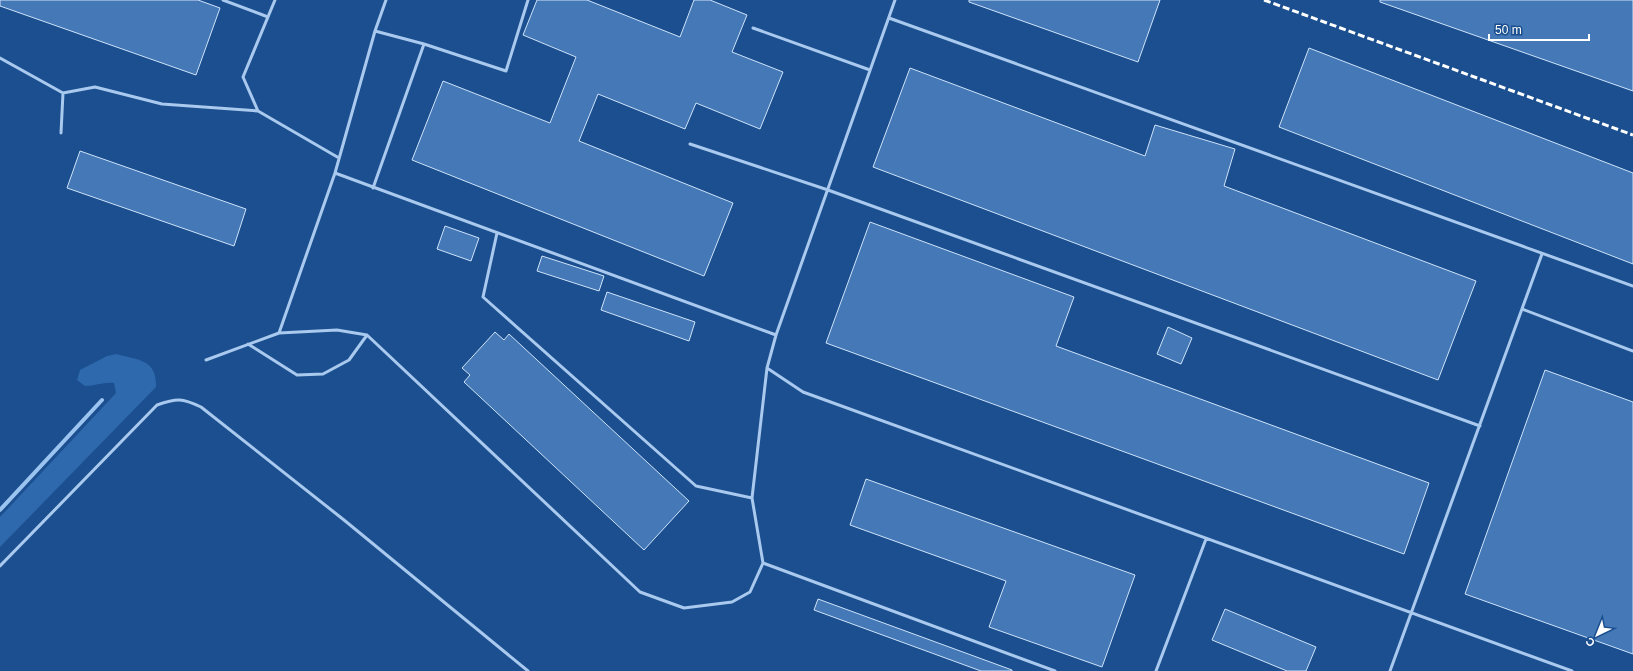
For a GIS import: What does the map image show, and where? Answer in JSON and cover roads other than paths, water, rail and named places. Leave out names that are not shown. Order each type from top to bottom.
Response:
[{"type":"lane","points":[[223,0],[268,17]]},
{"type":"lane","points":[[258,111],[243,76],[275,0]]},
{"type":"lane","points":[[279,333],[335,173],[375,31],[386,0]]},
{"type":"lane","points":[[375,31],[424,44],[506,71],[528,0]]},
{"type":"lane","points":[[206,360],[279,333],[337,330],[367,336],[640,592],[684,608],[732,602],[750,592],[763,563],[752,498],[767,368],[776,335],[895,0]]},
{"type":"lane","points":[[889,18],[1633,286]]},
{"type":"lane","points":[[753,28],[870,70]]},
{"type":"lane","points":[[373,188],[424,44]]},
{"type":"lane","points":[[0,58],[63,93],[95,87],[162,104],[258,111],[339,158]]},
{"type":"lane","points":[[61,133],[63,93]]},
{"type":"lane","points":[[690,144],[828,190],[1480,426]]},
{"type":"lane","points":[[335,173],[776,335]]},
{"type":"lane","points":[[497,233],[483,297],[696,486],[752,498]]},
{"type":"lane","points":[[1390,671],[1542,254]]},
{"type":"lane","points":[[1522,309],[1633,351]]},
{"type":"lane","points":[[248,344],[297,375],[323,374],[349,360],[367,336]]},
{"type":"lane","points":[[767,368],[803,392],[1572,671]]},
{"type":"lane","points":[[0,566],[157,405],[173,399],[187,401],[201,407],[344,520],[528,671]]},
{"type":"lane","points":[[1156,671],[1206,539]]},
{"type":"lane","points":[[763,563],[1055,671]]},
{"type":"waterway","points":[[0,510],[102,400]]},
{"type":"railway","points":[[1264,0],[1633,135]]}]
